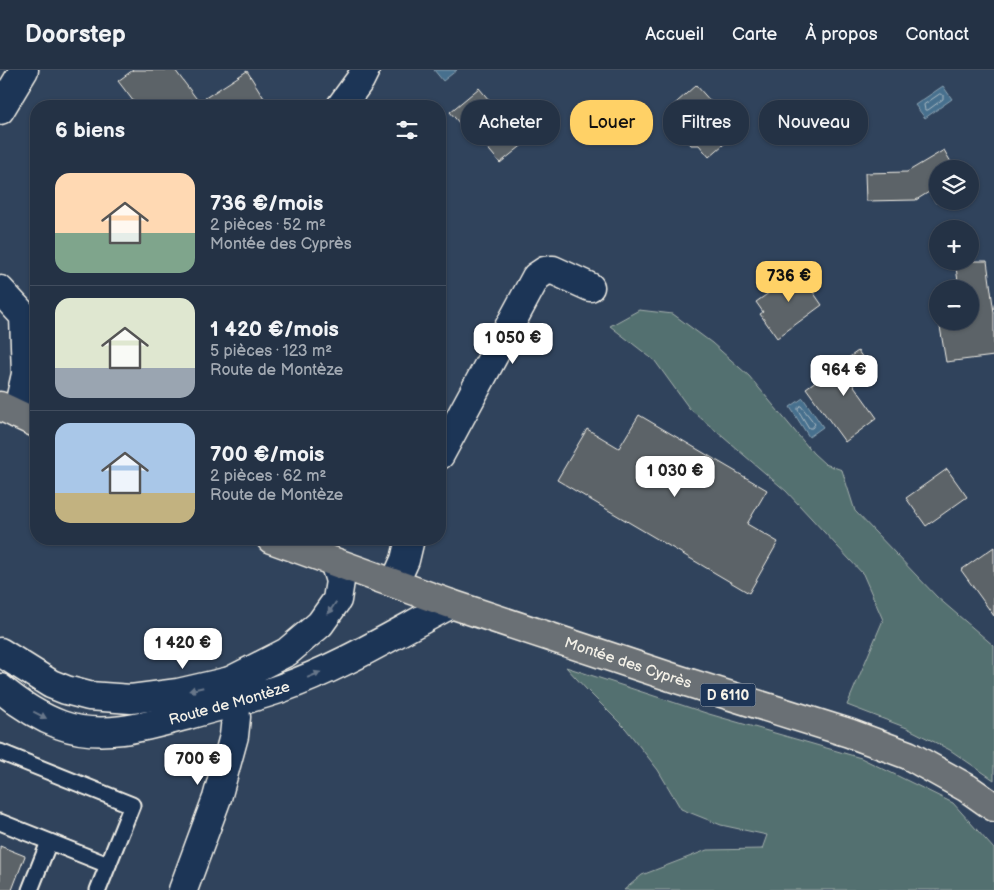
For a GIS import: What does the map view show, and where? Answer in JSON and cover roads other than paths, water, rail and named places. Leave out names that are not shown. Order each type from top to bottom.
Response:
[{"type":"main road","name":"Montée des Cyprès","points":[[287,545],[395,582],[451,604],[908,755],[967,788],[994,807]]},
{"type":"street","points":[[0,110],[24,70]]},
{"type":"street","points":[[345,100],[365,70]]},
{"type":"street","points":[[446,444],[536,276],[545,271],[553,270],[590,287]]},
{"type":"street","points":[[0,290],[30,308],[26,374],[18,415]]},
{"type":"street","points":[[395,582],[405,560],[409,545]]},
{"type":"street","name":"Route de Montèze","points":[[0,688],[38,714],[62,726],[88,730],[115,731],[140,727],[232,691],[286,652],[320,624],[337,600],[340,582],[334,562]]},
{"type":"street","name":"Route de Montèze","points":[[0,652],[51,684],[89,696],[132,699],[178,693],[282,688],[330,668],[451,604]]},
{"type":"street","points":[[183,890],[217,798],[234,736],[236,717],[232,691]]},
{"type":"lane","points":[[0,752],[132,805],[98,890]]},
{"type":"lane","points":[[0,822],[108,865]]},
{"type":"lane","points":[[30,890],[49,842]]},
{"type":"water","points":[[434,70],[457,70],[443,81]]},
{"type":"water","points":[[943,86],[952,99],[925,118],[915,105]]},
{"type":"water","points":[[803,398],[823,427],[809,437],[790,407]]}]
